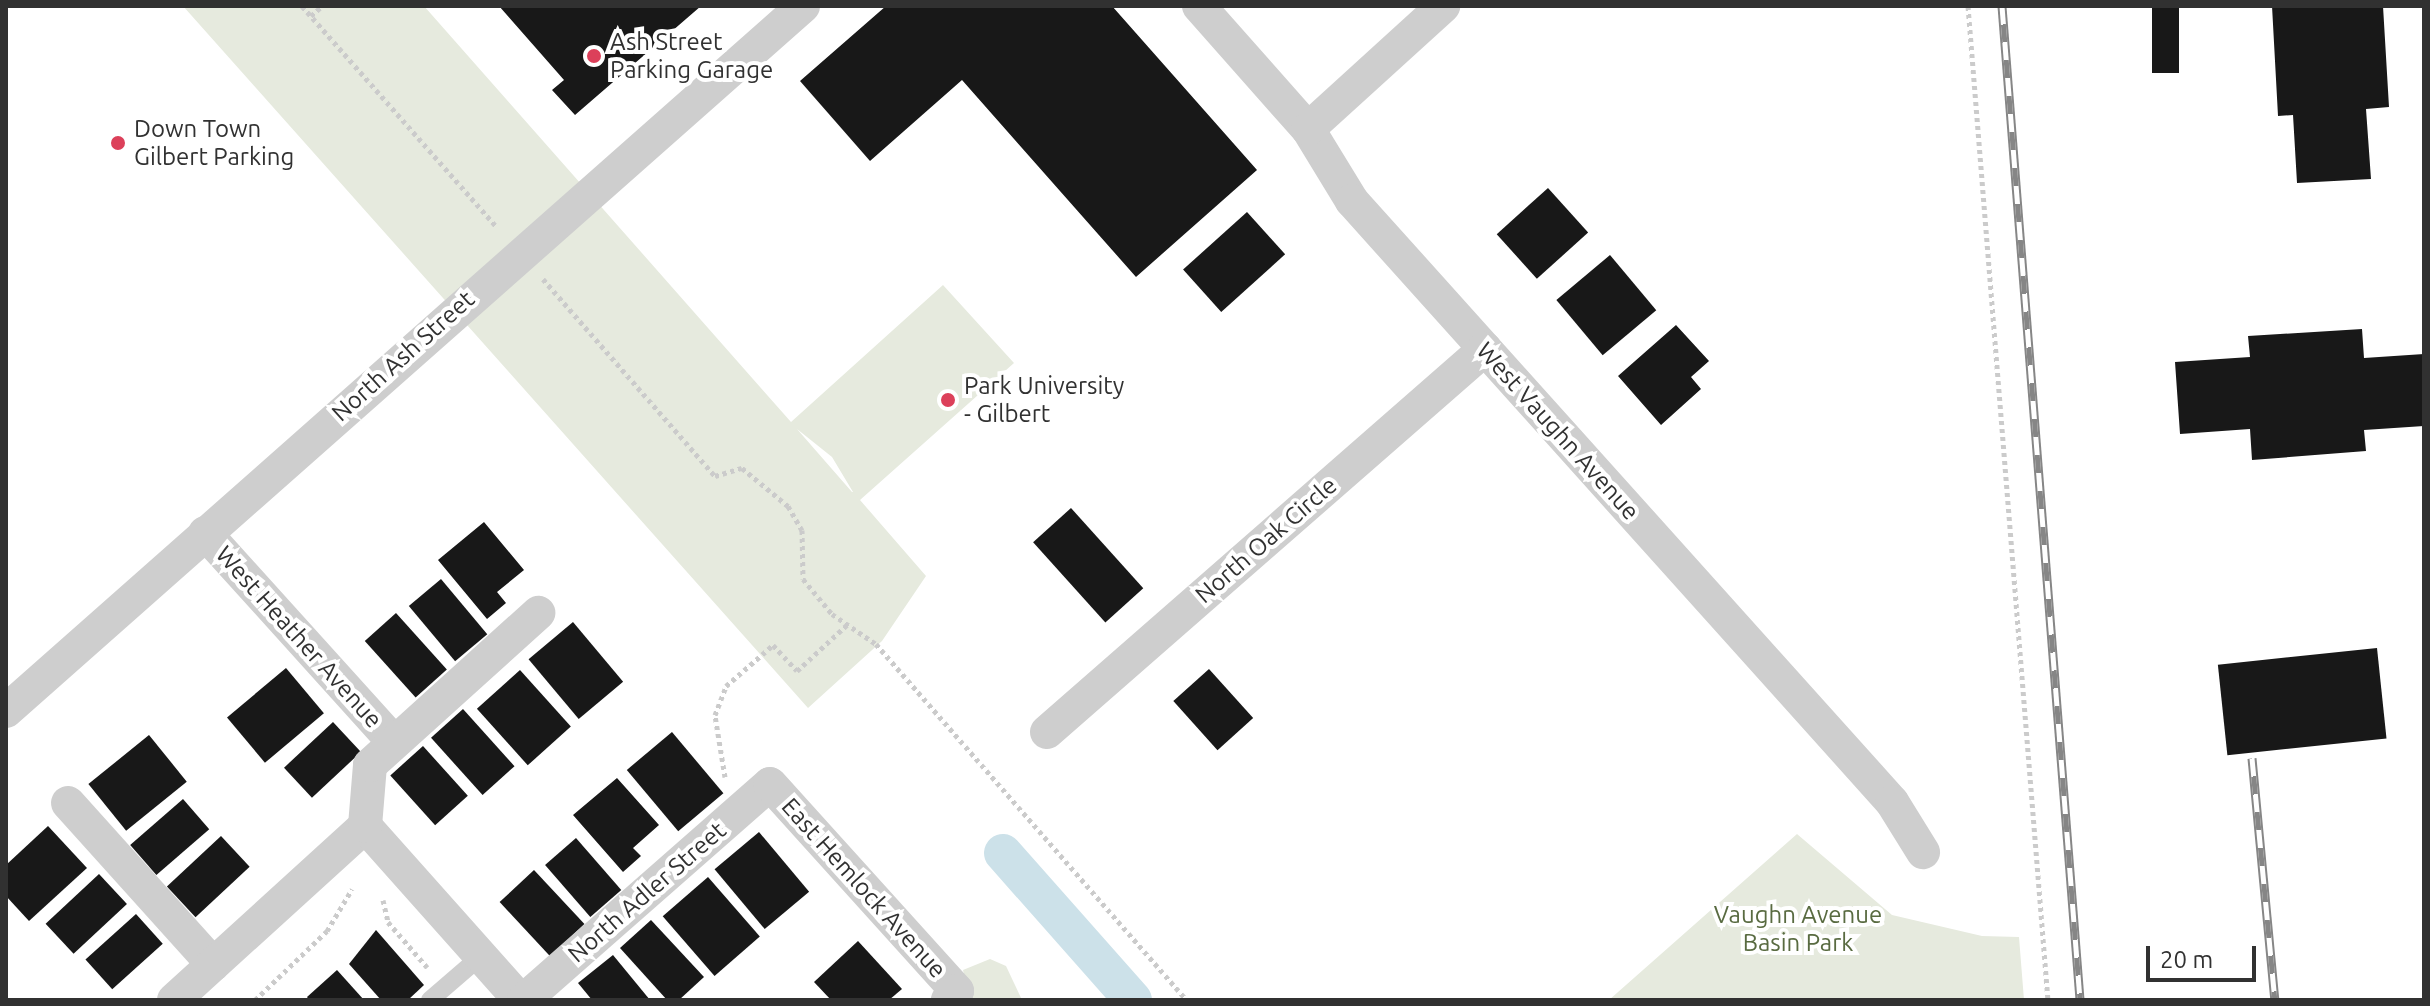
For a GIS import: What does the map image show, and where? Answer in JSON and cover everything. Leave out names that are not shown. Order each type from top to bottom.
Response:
[{"type":"street","name":"North Ash Street","points":[[6,711],[803,6]]},
{"type":"street","name":"West Vaughn Avenue","points":[[1199,6],[1308,129],[1352,201],[1892,802],[1923,852]]},
{"type":"street","points":[[1308,129],[1443,6]]},
{"type":"street","name":"North Oak Circle","points":[[1047,732],[1485,349]]},
{"type":"street","name":"West Heather Avenue","points":[[205,533],[381,752],[365,826]]},
{"type":"street","points":[[381,752],[538,613]]},
{"type":"street","name":"East Hemlock Avenue","points":[[758,794],[952,996]]},
{"type":"street","name":"North Adler Street","points":[[522,1000],[758,794]]},
{"type":"street","points":[[68,803],[213,964]]},
{"type":"street","points":[[174,1000],[365,826],[522,1000]]},
{"type":"lane","points":[[430,1000],[481,956]]},
{"type":"path","points":[[302,6],[497,227]]},
{"type":"path","points":[[311,16],[322,6]]},
{"type":"path","points":[[1968,6],[2048,1000]]},
{"type":"path","points":[[540,276],[715,476],[742,468],[788,506],[802,530],[803,579],[848,624],[876,644],[1187,1000]]},
{"type":"path","points":[[758,794],[724,775],[718,697],[773,645],[797,671],[848,624]]},
{"type":"path","points":[[255,1000],[327,931],[357,878]]},
{"type":"path","points":[[382,893],[388,922],[445,987]]},
{"type":"green space","points":[[183,6],[424,6],[791,422],[943,285],[1014,363],[860,500],[926,576],[882,641],[808,708]],"holes":[[[797,429],[832,457],[853,492]]]},
{"type":"green space","name":"Vaughn Avenue Basin Park","points":[[1797,834],[1892,915],[1982,936],[2019,937],[2024,1000],[1609,1000]]},
{"type":"green space","points":[[990,959],[1006,966],[1022,1000],[970,1000],[963,970]]},
{"type":"building","name":"Ash Street Parking Garage","points":[[499,6],[701,6],[575,115],[552,90],[564,80]]},
{"type":"building","points":[[886,6],[1112,6],[1257,170],[1136,277],[962,80],[870,161],[800,81]]},
{"type":"building","points":[[2152,6],[2179,6],[2179,73],[2152,73]]},
{"type":"building","points":[[2272,6],[2383,6],[2389,107],[2366,109],[2371,179],[2297,183],[2293,115],[2278,116]]},
{"type":"building","points":[[1548,188],[1588,233],[1537,279],[1497,234]]},
{"type":"building","points":[[1247,212],[1285,254],[1221,312],[1183,270]]},
{"type":"building","points":[[1610,255],[1656,310],[1603,355],[1556,300]]},
{"type":"building","points":[[1676,325],[1709,361],[1691,377],[1701,389],[1661,425],[1618,376]]},
{"type":"building","points":[[2362,329],[2364,358],[2424,354],[2424,426],[2364,430],[2366,451],[2252,460],[2250,429],[2180,434],[2175,362],[2250,357],[2248,336]]},
{"type":"building","points":[[1071,508],[1143,588],[1105,622],[1033,542]]},
{"type":"building","points":[[484,522],[524,570],[497,592],[506,603],[487,619],[438,560]]},
{"type":"building","points":[[441,579],[487,634],[455,661],[409,606]]},
{"type":"building","points":[[396,613],[447,669],[416,698],[365,641]]},
{"type":"building","points":[[573,622],[623,682],[579,719],[529,659]]},
{"type":"building","points":[[2377,648],[2387,739],[2227,755],[2218,665]]},
{"type":"building","points":[[286,668],[324,713],[265,763],[227,717]]},
{"type":"building","points":[[1209,669],[1253,718],[1217,750],[1173,701]]},
{"type":"building","points":[[520,670],[571,726],[528,765],[477,709]]},
{"type":"building","points":[[463,709],[515,766],[483,795],[431,738]]},
{"type":"building","points":[[333,722],[361,752],[312,798],[284,768]]},
{"type":"building","points":[[672,732],[723,793],[678,831],[627,770]]},
{"type":"building","points":[[149,735],[187,782],[126,831],[88,784]]},
{"type":"building","points":[[423,746],[468,796],[435,825],[390,775]]},
{"type":"building","points":[[617,778],[659,825],[633,848],[641,856],[623,872],[573,815]]},
{"type":"building","points":[[183,799],[209,829],[156,875],[130,845]]},
{"type":"building","points":[[48,826],[87,868],[29,921],[6,896],[6,865]]},
{"type":"building","points":[[759,832],[809,892],[765,929],[715,869]]},
{"type":"building","points":[[221,836],[250,867],[196,917],[167,886]]},
{"type":"building","points":[[576,838],[621,890],[590,917],[545,865]]},
{"type":"building","points":[[534,870],[584,924],[550,956],[500,902]]},
{"type":"building","points":[[99,874],[127,904],[74,954],[46,924]]},
{"type":"building","points":[[708,877],[760,937],[715,976],[663,916]]},
{"type":"building","points":[[136,914],[163,944],[112,989],[85,960]]},
{"type":"building","points":[[651,920],[704,977],[679,1000],[667,1000],[620,948]]},
{"type":"building","points":[[376,930],[424,985],[408,1000],[381,1000],[349,964]]},
{"type":"building","points":[[858,941],[902,989],[889,1000],[831,1000],[814,982]]},
{"type":"building","points":[[613,955],[650,1000],[592,1000],[578,983]]},
{"type":"building","points":[[337,970],[364,1000],[309,1000],[307,997]]},
{"type":"waterway","points":[[1003,853],[1133,1000]]},
{"type":"railway","points":[[2002,6],[2080,1000]]},
{"type":"railway","points":[[2252,758],[2275,1000]]},
{"type":"place","name":"Ash Street Parking Garage","points":[[594,56]]},
{"type":"place","name":"Down Town Gilbert Parking","points":[[118,143]]},
{"type":"place","name":"Park University - Gilbert","points":[[948,400]]}]
